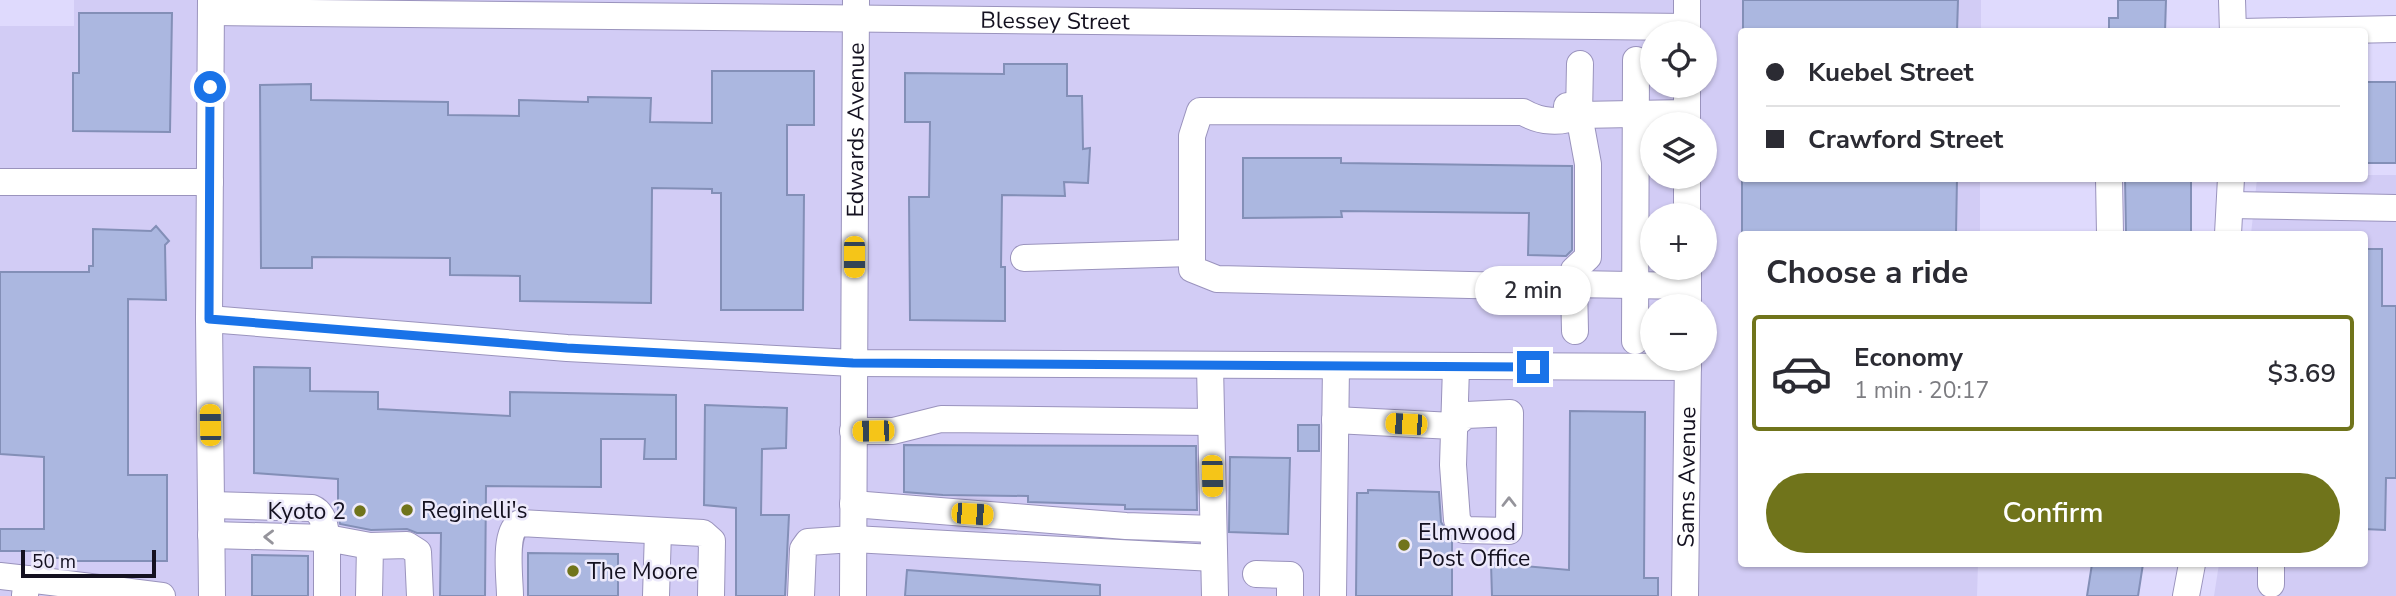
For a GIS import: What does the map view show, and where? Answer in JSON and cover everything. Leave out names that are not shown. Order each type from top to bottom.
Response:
[{"type":"street","points":[[1687,0],[1687,21]]},
{"type":"street","points":[[2232,0],[2233,28]]},
{"type":"street","points":[[211,6],[209,319],[212,596]]},
{"type":"street","name":"Blessey Street","points":[[211,6],[1244,11],[1640,28]]},
{"type":"street","name":"Edwards Avenue","points":[[853,596],[856,9]]},
{"type":"street","points":[[2368,30],[2396,29]]},
{"type":"street","points":[[1635,341],[1636,60]]},
{"type":"street","points":[[1575,331],[1574,270],[1588,257],[1588,164],[1579,114],[1580,64]]},
{"type":"street","points":[[1511,286],[1217,279],[1192,270],[1192,136],[1200,111],[1523,111],[1534,103],[1564,104],[1579,114],[1640,114]]},
{"type":"street","points":[[0,182],[210,182]]},
{"type":"street","points":[[2109,182],[2110,231]]},
{"type":"street","points":[[2228,231],[2231,182]]},
{"type":"street","points":[[2230,205],[2396,208]]},
{"type":"street","points":[[1024,258],[1192,253]]},
{"type":"street","points":[[1574,284],[1688,287]]},
{"type":"street","points":[[209,319],[567,348],[853,363],[1209,366],[1640,364]]},
{"type":"street","points":[[1209,366],[1215,596]]},
{"type":"street","points":[[1333,596],[1336,366]]},
{"type":"street","points":[[1335,420],[1454,426],[1466,415],[1510,413],[1509,531],[1464,530],[1457,520],[1453,465],[1454,426],[1455,366]]},
{"type":"street","name":"Sams Avenue","points":[[1685,596],[1688,371]]},
{"type":"street","points":[[853,431],[892,431],[941,419],[1211,422]]},
{"type":"street","points":[[853,504],[1126,526],[1213,529]]},
{"type":"street","points":[[211,505],[312,508],[318,511],[322,516],[327,538],[327,596]]},
{"type":"street","points":[[510,596],[510,536],[515,526],[520,523],[697,531],[709,536],[712,541],[711,596]]},
{"type":"street","points":[[656,596],[658,531]]},
{"type":"street","points":[[211,536],[327,538],[370,546],[407,545],[418,552],[420,596]]},
{"type":"street","points":[[801,596],[803,549],[808,542],[853,539],[1214,558]]},
{"type":"street","points":[[369,596],[370,546]]},
{"type":"street","points":[[2186,596],[2191,567]]},
{"type":"street","points":[[1256,574],[1290,575],[1290,596]]},
{"type":"street","points":[[0,576],[26,588],[162,596]]},
{"type":"shaded area","points":[[74,0],[1981,0],[1981,28],[1738,28],[1738,182],[1980,182],[1980,231],[1738,231],[1738,567],[1978,567],[1977,596],[0,596],[0,26],[74,26]]},
{"type":"shaded area","points":[[2368,175],[2396,175],[2396,596],[2214,596],[2219,567],[2368,567],[2368,231],[2251,231],[2257,182],[2368,182]]},
{"type":"building","points":[[1743,0],[1958,0],[1957,28],[1743,28]]},
{"type":"building","points":[[2118,0],[2166,0],[2165,28],[2109,28],[2109,18],[2118,18]]},
{"type":"building","points":[[79,13],[172,13],[170,132],[73,131],[73,73],[79,73]]},
{"type":"building","points":[[1004,64],[1067,64],[1067,96],[1082,96],[1083,149],[1090,148],[1088,183],[1064,182],[1065,196],[1002,195],[1001,267],[1005,267],[1005,321],[910,320],[909,197],[929,197],[930,122],[905,122],[905,73],[1004,74]]},
{"type":"building","points":[[712,71],[814,71],[814,125],[787,125],[787,195],[804,195],[803,310],[721,310],[721,193],[712,193],[712,189],[652,188],[651,303],[520,301],[520,276],[450,275],[450,258],[312,257],[312,268],[261,268],[260,85],[311,84],[311,100],[448,102],[448,115],[519,116],[519,100],[588,102],[588,97],[651,98],[650,122],[712,123]]},
{"type":"building","points":[[2368,82],[2396,82],[2396,163],[2368,163]]},
{"type":"building","points":[[1243,158],[1341,158],[1341,163],[1572,166],[1572,250],[1566,256],[1528,255],[1529,213],[1341,211],[1342,217],[1243,218]]},
{"type":"building","points":[[1742,182],[1957,182],[1956,231],[1742,231]]},
{"type":"building","points":[[2125,182],[2191,182],[2191,231],[2126,231]]},
{"type":"building","points":[[156,226],[169,241],[165,245],[166,300],[128,299],[128,475],[167,475],[167,561],[62,561],[62,558],[44,558],[44,551],[0,551],[0,529],[44,529],[44,457],[0,454],[0,272],[89,272],[89,266],[93,266],[93,229],[151,231]]},
{"type":"building","points":[[2368,249],[2382,249],[2382,306],[2396,306],[2396,478],[2386,478],[2385,530],[2368,529]]},
{"type":"building","points":[[254,367],[310,368],[310,391],[378,392],[378,409],[510,416],[510,392],[676,395],[676,459],[644,459],[645,439],[601,439],[601,487],[486,486],[485,596],[440,596],[441,533],[417,533],[407,529],[371,530],[340,524],[338,479],[254,473]]},
{"type":"building","points":[[705,405],[787,408],[786,448],[762,449],[761,515],[789,515],[785,596],[736,596],[736,508],[704,505]]},
{"type":"building","points":[[1570,411],[1645,412],[1644,578],[1658,578],[1658,596],[1492,596],[1491,563],[1569,570]]},
{"type":"building","points":[[1298,425],[1319,425],[1319,451],[1298,451]]},
{"type":"building","points":[[904,445],[1196,446],[1197,510],[1125,509],[1125,505],[1028,502],[1028,496],[904,492]]},
{"type":"building","points":[[1230,457],[1290,458],[1288,534],[1229,532]]},
{"type":"building","name":"Elmwood Post Office","points":[[1368,490],[1439,492],[1441,522],[1452,540],[1452,596],[1356,596],[1357,493],[1368,493]]},
{"type":"building","name":"The Moore","points":[[528,553],[618,554],[618,596],[528,596]]},
{"type":"building","points":[[252,555],[308,556],[308,596],[252,596]]},
{"type":"building","points":[[2092,567],[2143,567],[2138,596],[2087,596]]},
{"type":"building","points":[[907,570],[1100,585],[1100,596],[905,596]]},
{"type":"place","name":"Reginelli's","points":[[407,510]]},
{"type":"place","name":"Kyoto 2","points":[[360,511]]},
{"type":"place","name":"Elmwood Post Office","points":[[1404,545]]},
{"type":"place","name":"The Moore","points":[[573,571]]},
{"type":"route","points":[[210,87],[209,319],[567,348],[853,363],[1533,367]]}]
